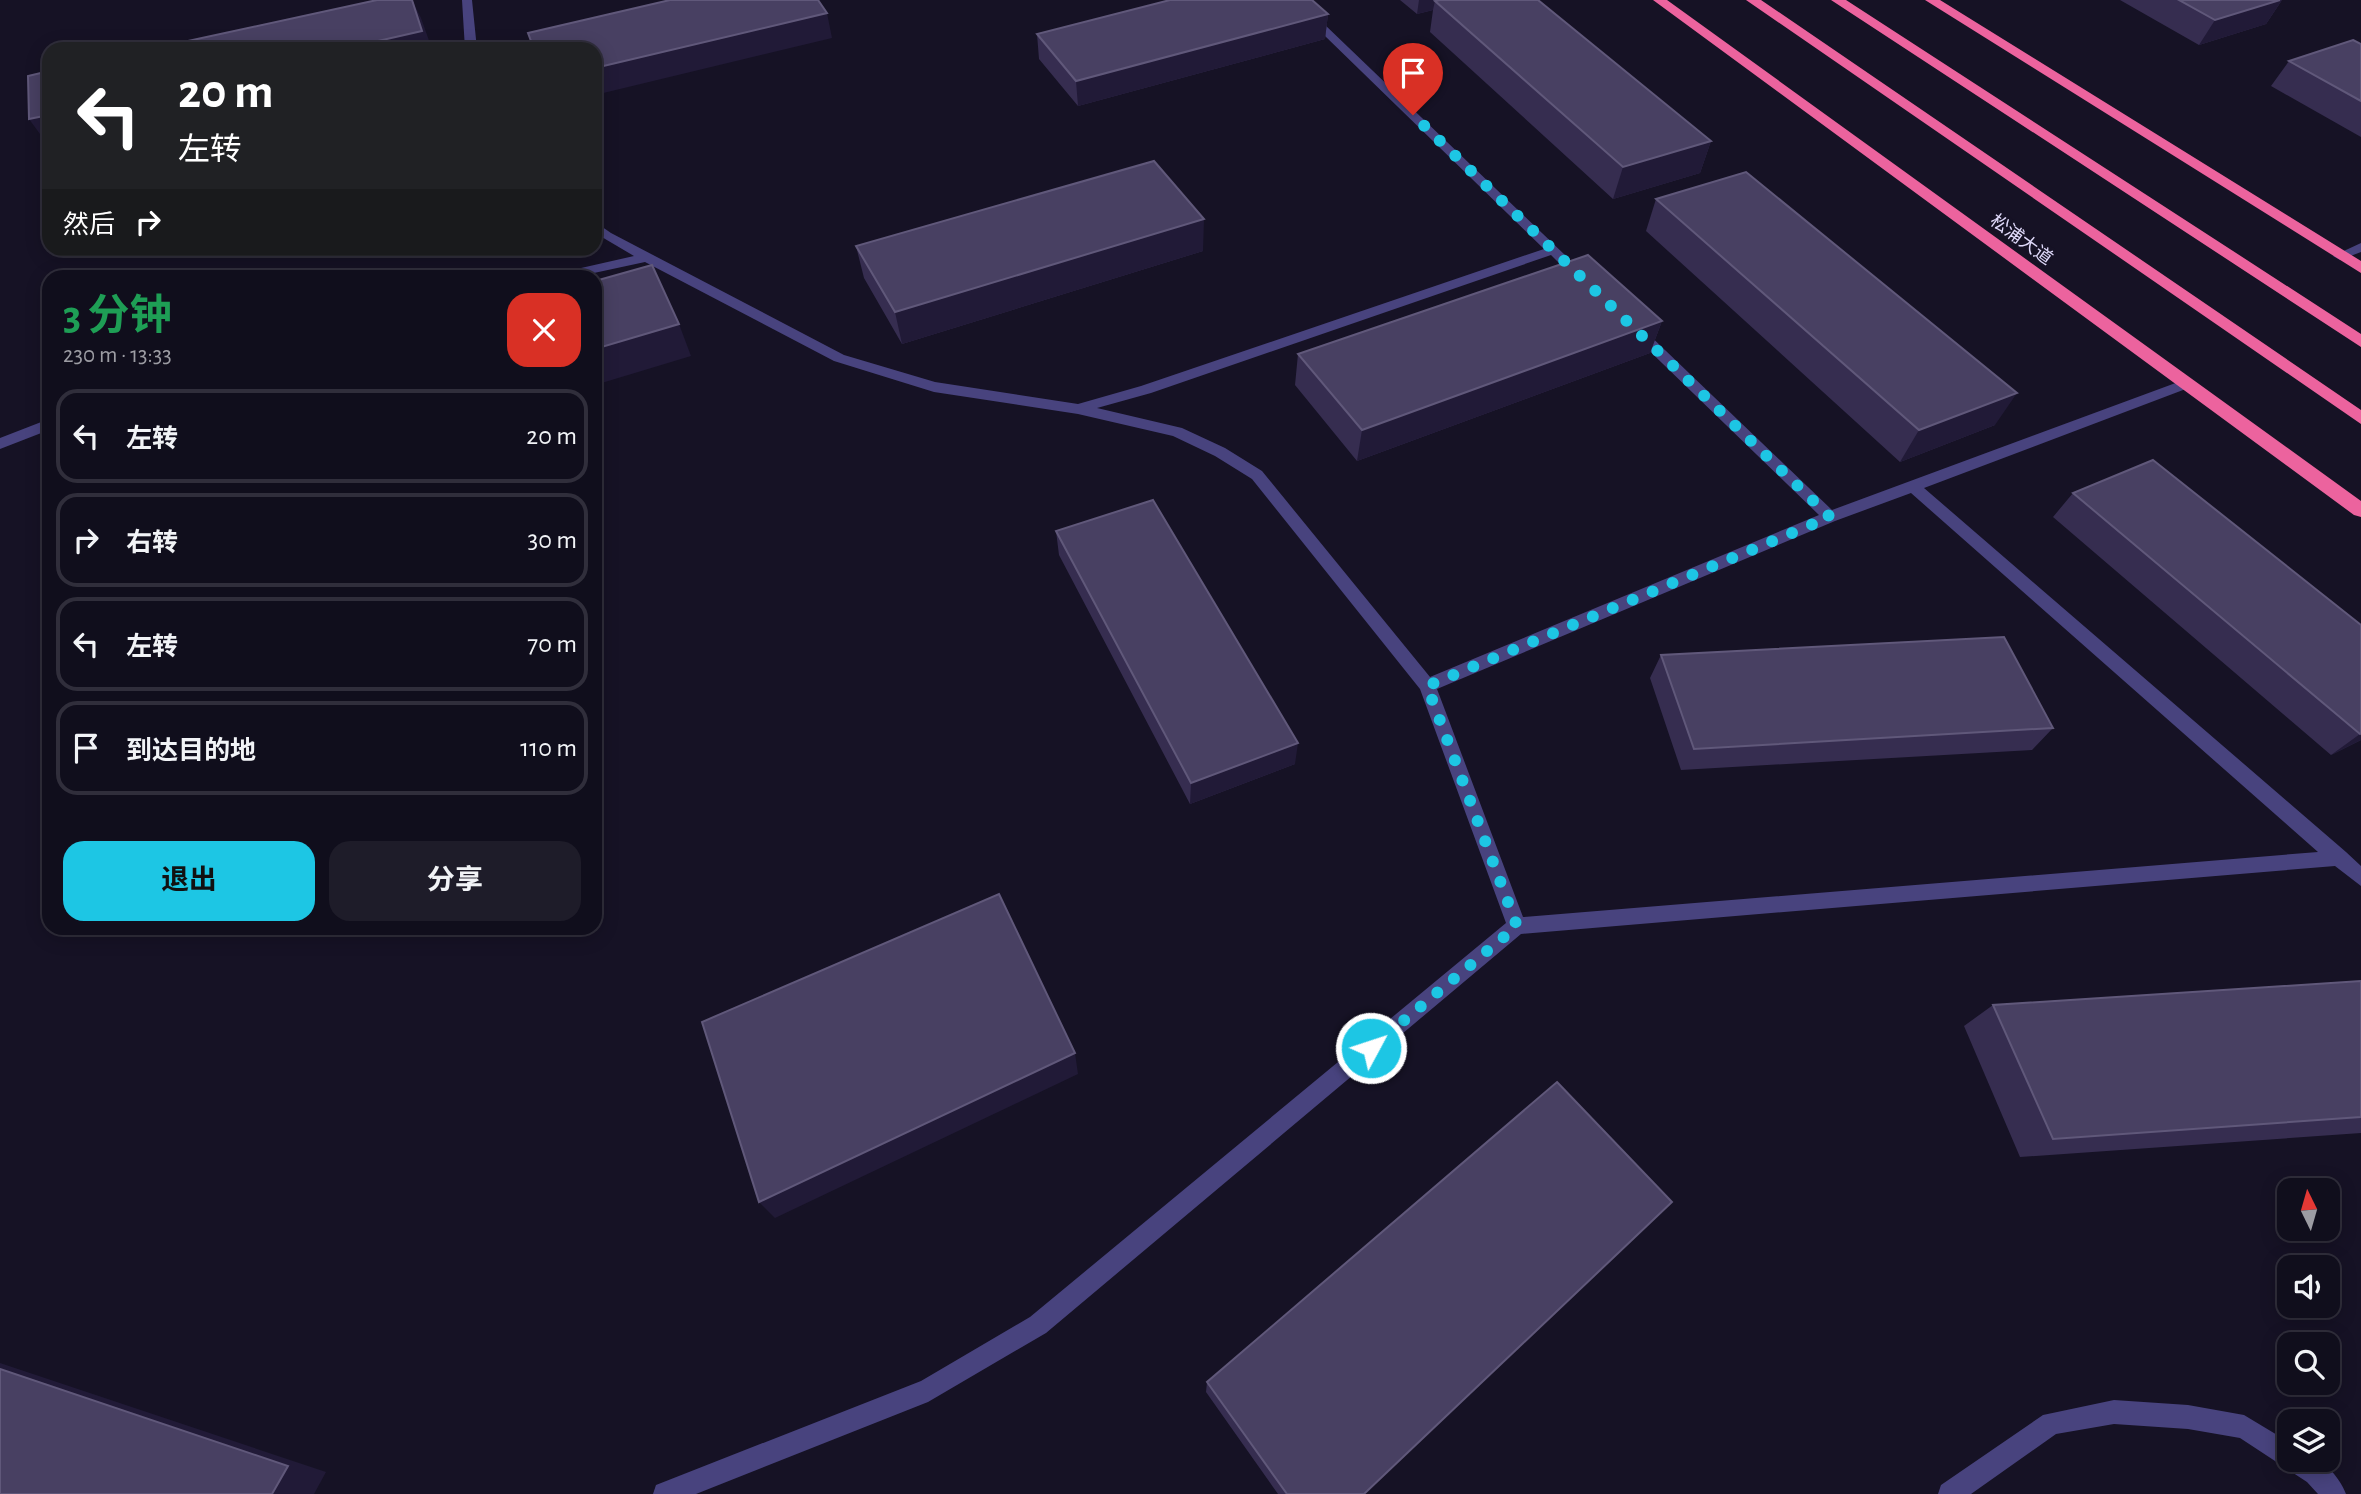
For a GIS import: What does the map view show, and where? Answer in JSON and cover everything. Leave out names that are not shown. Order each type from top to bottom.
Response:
[{"type":"highway","name":"松浦大道","points":[[1659,0],[2361,510]]},
{"type":"highway","points":[[1752,0],[2361,418]]},
{"type":"highway","points":[[1837,0],[2361,342]]},
{"type":"highway","points":[[1931,0],[2361,268]]},
{"type":"street","points":[[467,0],[470,42]]},
{"type":"street","points":[[1293,0],[1592,288]]},
{"type":"street","points":[[602,232],[839,358],[934,387],[1078,409],[1177,432],[1220,452],[1256,475],[1427,686],[1517,926]]},
{"type":"street","points":[[2340,256],[2361,247]]},
{"type":"street","points":[[1078,409],[1146,390],[1553,250]]},
{"type":"street","points":[[590,270],[647,257]]},
{"type":"street","points":[[1622,317],[1830,517]]},
{"type":"street","points":[[1427,686],[1830,517],[2186,384]]},
{"type":"street","points":[[0,444],[42,427]]},
{"type":"street","points":[[1914,487],[2361,878]]},
{"type":"street","points":[[665,1494],[929,1390],[1038,1325],[1517,926],[2339,858]]},
{"type":"street","points":[[1950,1494],[2050,1423],[2114,1412],[2188,1417],[2244,1427],[2277,1448]]},
{"type":"street","points":[[2314,1472],[2334,1494]]},
{"type":"building","points":[[377,0],[412,0],[422,31],[374,42],[183,42]]},
{"type":"building","points":[[670,0],[818,0],[827,13],[602,66],[602,42],[531,42],[528,33]]},
{"type":"building","points":[[1170,0],[1312,0],[1328,14],[1076,81],[1037,34]]},
{"type":"building","points":[[1538,0],[1711,141],[1623,167],[1435,1]]},
{"type":"building","points":[[2179,0],[2280,0],[2215,20]]},
{"type":"building","points":[[2353,40],[2361,44],[2361,101],[2289,61]]},
{"type":"building","points":[[42,73],[42,116],[29,119],[28,76]]},
{"type":"building","points":[[1154,161],[1204,219],[895,312],[856,246]]},
{"type":"building","points":[[1746,172],[2017,393],[1919,430],[1656,199]]},
{"type":"building","points":[[1588,255],[1662,321],[1362,430],[1298,354]]},
{"type":"building","points":[[652,265],[679,324],[602,347],[602,279]]},
{"type":"building","points":[[2153,460],[2361,625],[2360,734],[2073,493]]},
{"type":"building","points":[[1153,500],[1298,743],[1191,783],[1056,531]]},
{"type":"building","points":[[2004,637],[2053,728],[1694,749],[1661,655]]},
{"type":"building","points":[[999,894],[1075,1053],[759,1202],[702,1022]]},
{"type":"building","points":[[2361,981],[2361,1117],[2053,1139],[1993,1005]]},
{"type":"building","points":[[1557,1082],[1672,1202],[1364,1494],[1287,1494],[1207,1382]]},
{"type":"building","points":[[0,1369],[288,1466],[272,1494],[0,1494]]},
{"type":"route","points":[[1371,1048],[1517,926],[1427,686],[1830,517],[1413,115]]}]
